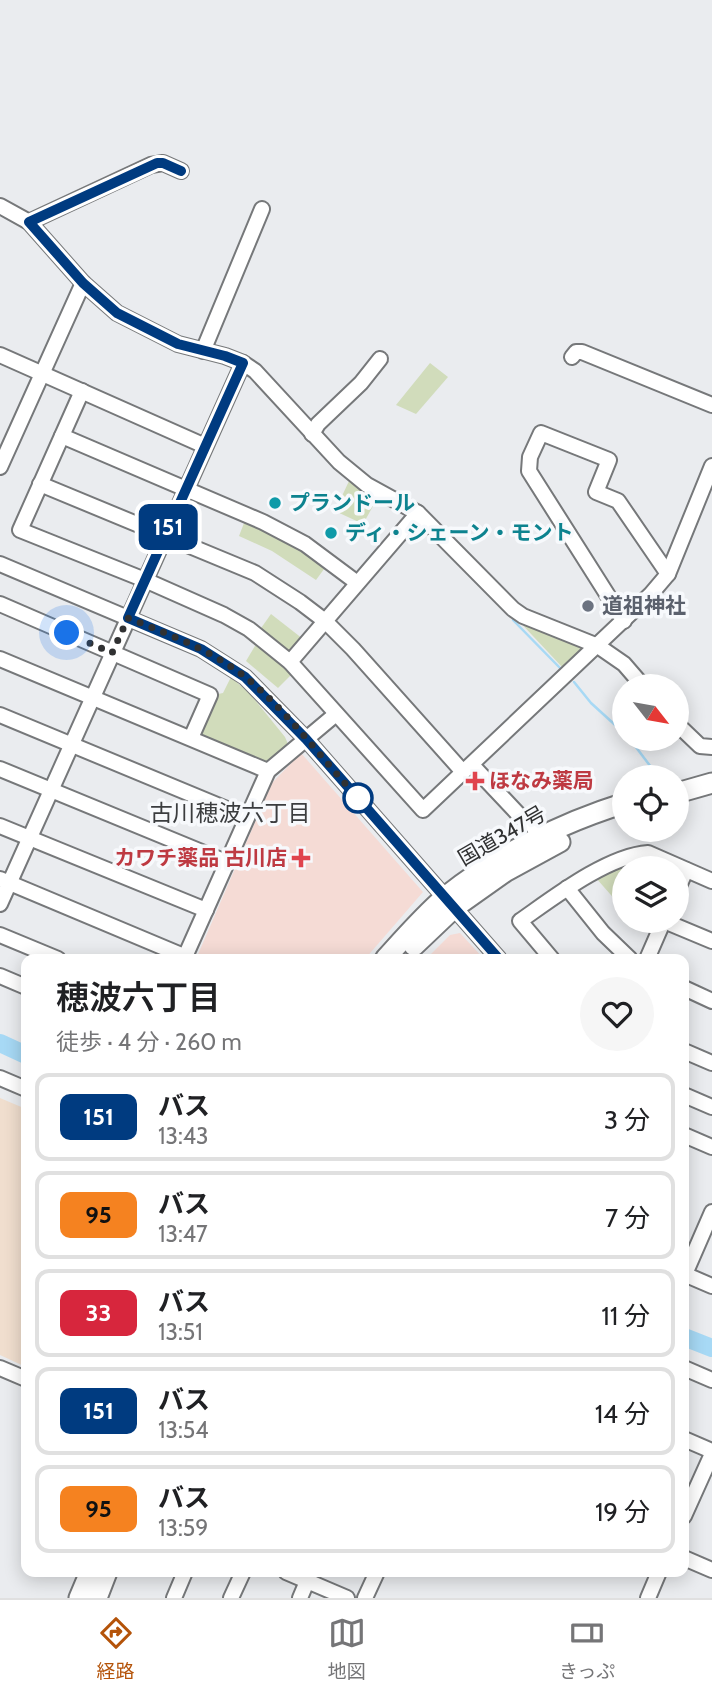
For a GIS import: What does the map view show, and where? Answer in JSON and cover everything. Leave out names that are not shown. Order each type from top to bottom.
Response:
[{"type":"highway","points":[[689,789],[712,783]]},
{"type":"highway","name":"国道347号","points":[[391,954],[503,857],[588,815],[612,807]]},
{"type":"highway","name":"国道347号","points":[[407,954],[450,903],[567,838],[612,819]]},
{"type":"highway","points":[[79,1598],[88,1577]]},
{"type":"highway","points":[[97,1598],[105,1577]]},
{"type":"street","points":[[29,222],[157,163],[181,171]]},
{"type":"street","points":[[0,206],[29,222],[83,283],[106,304],[140,326],[178,344],[243,363],[255,371],[312,434],[353,474],[418,513],[513,609],[523,616],[598,646],[624,664],[633,674]]},
{"type":"street","points":[[203,351],[262,209]]},
{"type":"street","points":[[0,467],[83,283]]},
{"type":"street","points":[[572,357],[576,352],[582,352],[712,405]]},
{"type":"street","points":[[1,358],[42,373],[205,446]]},
{"type":"street","points":[[312,434],[318,424],[362,383],[380,359]]},
{"type":"street","points":[[0,904],[5,881],[30,838],[243,363]]},
{"type":"street","points":[[82,391],[20,530],[145,580],[249,629],[290,662],[423,810],[652,594],[668,574],[712,466]]},
{"type":"street","points":[[624,621],[529,471],[530,457],[541,433],[609,460],[596,492],[618,501],[668,574]]},
{"type":"street","points":[[62,436],[263,522],[306,544],[356,582]]},
{"type":"street","points":[[40,484],[255,573],[325,621],[468,768],[520,816],[529,820],[540,838]]},
{"type":"street","points":[[290,662],[418,513]]},
{"type":"street","points":[[0,564],[201,649],[245,677],[306,739],[495,954]]},
{"type":"street","points":[[0,604],[210,695],[191,738]]},
{"type":"street","points":[[0,659],[268,771]]},
{"type":"street","points":[[187,954],[268,771],[336,714]]},
{"type":"street","points":[[0,715],[246,817]]},
{"type":"street","points":[[690,736],[700,746],[712,747]]},
{"type":"street","points":[[0,769],[226,862]]},
{"type":"street","points":[[0,825],[206,910]]},
{"type":"street","points":[[632,856],[648,853],[655,856]]},
{"type":"street","points":[[548,954],[520,921],[567,888],[612,866]]},
{"type":"street","points":[[689,871],[712,881]]},
{"type":"street","points":[[5,881],[176,954]]},
{"type":"street","points":[[567,888],[603,933],[625,954]]},
{"type":"street","points":[[689,931],[712,941]]},
{"type":"street","points":[[650,954],[659,933]]},
{"type":"street","points":[[0,935],[46,954]]},
{"type":"street","points":[[0,976],[21,985]]},
{"type":"street","points":[[689,990],[712,1000]]},
{"type":"street","points":[[689,1053],[712,1063]]},
{"type":"street","points":[[0,1078],[21,1087]]},
{"type":"street","points":[[689,1097],[712,1107]]},
{"type":"street","points":[[689,1140],[712,1147]]},
{"type":"street","points":[[689,1263],[712,1212]]},
{"type":"street","points":[[689,1276],[712,1286]]},
{"type":"street","points":[[0,1368],[21,1377]]},
{"type":"street","points":[[689,1370],[712,1380]]},
{"type":"street","points":[[689,1441],[712,1452],[689,1505]]},
{"type":"street","points":[[689,1560],[712,1570]]},
{"type":"street","points":[[174,1598],[184,1577]]},
{"type":"street","points":[[231,1598],[241,1577]]},
{"type":"street","points":[[300,1598],[309,1577]]},
{"type":"street","points":[[311,1577],[347,1598]]},
{"type":"street","points":[[365,1598],[375,1577]]},
{"type":"street","points":[[648,1598],[657,1577]]},
{"type":"shaded area","points":[[301,753],[423,892],[369,954],[198,954],[272,783]]},
{"type":"shaded area","points":[[460,933],[479,954],[431,954],[450,935]]},
{"type":"shaded area","points":[[0,1098],[21,1107],[21,1365],[0,1355]]},
{"type":"green space","points":[[430,363],[448,377],[416,414],[396,405]]},
{"type":"green space","points":[[349,481],[377,499],[363,524],[335,511]]},
{"type":"green space","points":[[246,518],[327,565],[316,580],[272,551],[239,536]]},
{"type":"green space","points":[[271,614],[303,639],[293,652],[285,652],[259,631]]},
{"type":"green space","points":[[517,619],[583,645],[584,650],[563,668]]},
{"type":"green space","points":[[258,641],[293,673],[278,688],[246,661]]},
{"type":"green space","points":[[231,677],[251,695],[288,744],[264,764],[199,737],[218,694],[223,693]]},
{"type":"green space","points":[[612,871],[612,896],[596,878]]},
{"type":"waterway","points":[[513,620],[561,669]]},
{"type":"waterway","points":[[574,682],[612,722]]},
{"type":"waterway","points":[[639,751],[649,765]]},
{"type":"waterway","points":[[0,1043],[21,1053]]},
{"type":"waterway","points":[[689,1339],[712,1348]]},
{"type":"bus line","name":"151","points":[[181,171],[157,163],[29,222],[83,283],[117,313],[178,344],[243,363],[128,618],[201,649],[224,662],[264,694],[495,954]]},
{"type":"place","name":"プランドール","points":[[275,503]]},
{"type":"place","name":"ディ・シェーン・モント","points":[[331,533]]},
{"type":"place","name":"道祖神社","points":[[588,606]]},
{"type":"place","name":"ほなみ薬局","points":[[475,781]]},
{"type":"place","name":"カワチ薬品 古川店","points":[[301,858]]},
{"type":"district","name":"古川穂波六丁目","points":[[230,813]]},
{"type":"route","points":[[67,633],[112,653],[128,618],[201,649],[224,662],[264,694],[358,798]]}]
